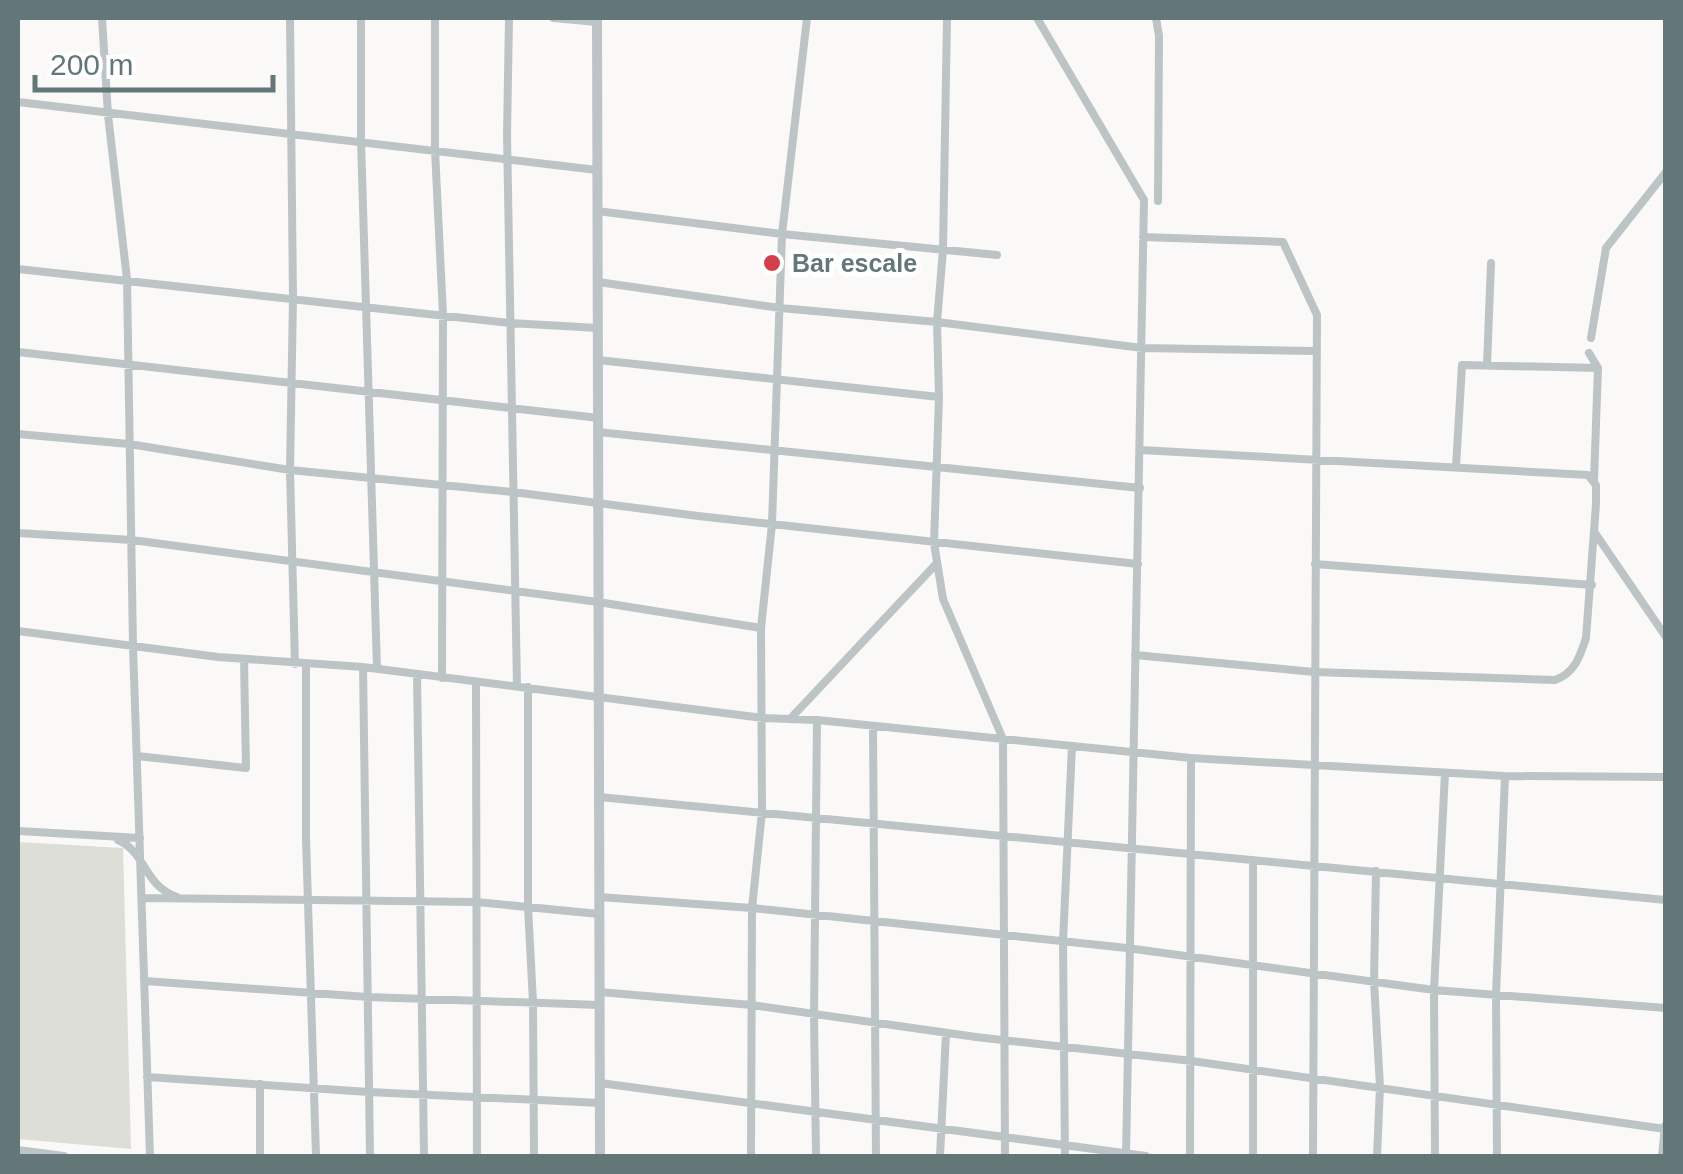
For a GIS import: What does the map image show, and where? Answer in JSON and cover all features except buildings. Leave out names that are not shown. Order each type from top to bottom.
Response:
[{"type":"street","points":[[102,18],[108,115],[127,279],[133,646],[150,1156]]},
{"type":"street","points":[[290,18],[290,470],[295,664]]},
{"type":"street","points":[[362,18],[361,142],[377,670]]},
{"type":"street","points":[[435,18],[435,150],[443,314],[442,678]]},
{"type":"street","points":[[509,18],[507,159],[517,686]]},
{"type":"street","points":[[553,18],[597,20],[600,1156]]},
{"type":"street","points":[[751,1156],[752,908],[762,812],[761,628],[772,524],[782,234],[807,18]]},
{"type":"street","points":[[947,18],[934,542],[943,599],[1004,739],[1005,1156]]},
{"type":"street","points":[[1036,18],[1144,200],[1126,1156]]},
{"type":"street","points":[[1156,18],[1158,201]]},
{"type":"street","points":[[18,102],[597,170]]},
{"type":"street","points":[[1592,338],[1606,248],[1666,172]]},
{"type":"street","points":[[598,211],[997,255]]},
{"type":"street","points":[[1143,237],[1283,242],[1317,315],[1313,1156]]},
{"type":"street","points":[[1487,365],[1491,263]]},
{"type":"street","points":[[18,269],[510,323],[598,328]]},
{"type":"street","points":[[598,282],[780,308],[937,322],[1142,348],[1316,352]]},
{"type":"street","points":[[18,352],[598,418]]},
{"type":"street","points":[[1135,655],[1314,672],[1556,680],[1572,670],[1586,638],[1592,585],[1598,368],[1589,353]]},
{"type":"street","points":[[598,360],[939,397]]},
{"type":"street","points":[[1456,467],[1462,364],[1598,368]]},
{"type":"street","points":[[598,432],[1140,488]]},
{"type":"street","points":[[18,434],[129,444],[290,470],[1138,564]]},
{"type":"street","points":[[1141,450],[1588,475],[1594,480]]},
{"type":"street","points":[[1594,533],[1666,637]]},
{"type":"street","points":[[18,534],[132,540],[598,602],[761,628]]},
{"type":"street","points":[[790,719],[937,563]]},
{"type":"street","points":[[1315,564],[1592,585]]},
{"type":"street","points":[[18,631],[244,659],[417,674],[763,718],[817,720],[1191,758],[1505,776],[1666,778]]},
{"type":"street","points":[[137,756],[246,768],[244,659]]},
{"type":"street","points":[[306,665],[316,1156]]},
{"type":"street","points":[[363,668],[370,1156]]},
{"type":"street","points":[[417,674],[424,1156]]},
{"type":"street","points":[[476,683],[477,1156]]},
{"type":"street","points":[[528,688],[534,1156]]},
{"type":"street","points":[[816,1156],[817,720]]},
{"type":"street","points":[[873,726],[876,1156]]},
{"type":"street","points":[[1065,1152],[1063,942],[1072,746]]},
{"type":"street","points":[[1190,1156],[1191,758]]},
{"type":"street","points":[[1435,1156],[1434,990],[1446,773]]},
{"type":"street","points":[[1497,1156],[1498,882],[1505,776]]},
{"type":"street","points":[[598,796],[1666,900]]},
{"type":"street","points":[[18,830],[140,838]]},
{"type":"street","points":[[110,836],[132,847],[159,889],[188,901]]},
{"type":"street","points":[[1252,860],[1253,1156]]},
{"type":"street","points":[[1376,870],[1374,982],[1380,1087],[1376,1156]]},
{"type":"street","points":[[600,897],[752,908],[1127,948],[1434,990],[1666,1008]]},
{"type":"street","points":[[143,898],[476,902],[599,914]]},
{"type":"street","points":[[145,981],[311,994],[600,1005]]},
{"type":"street","points":[[599,992],[752,1005],[1665,1127],[1662,1156]]},
{"type":"street","points":[[940,1156],[946,1033]]},
{"type":"street","points":[[148,1077],[600,1103]]},
{"type":"street","points":[[600,1083],[1005,1138],[1065,1152],[1146,1156]]},
{"type":"street","points":[[260,1084],[260,1156]]},
{"type":"street","points":[[18,1150],[64,1156]]},
{"type":"shaded area","points":[[18,842],[123,848],[131,1149],[18,1139]]},
{"type":"place","name":"Bar escale","points":[[772,263]]}]
